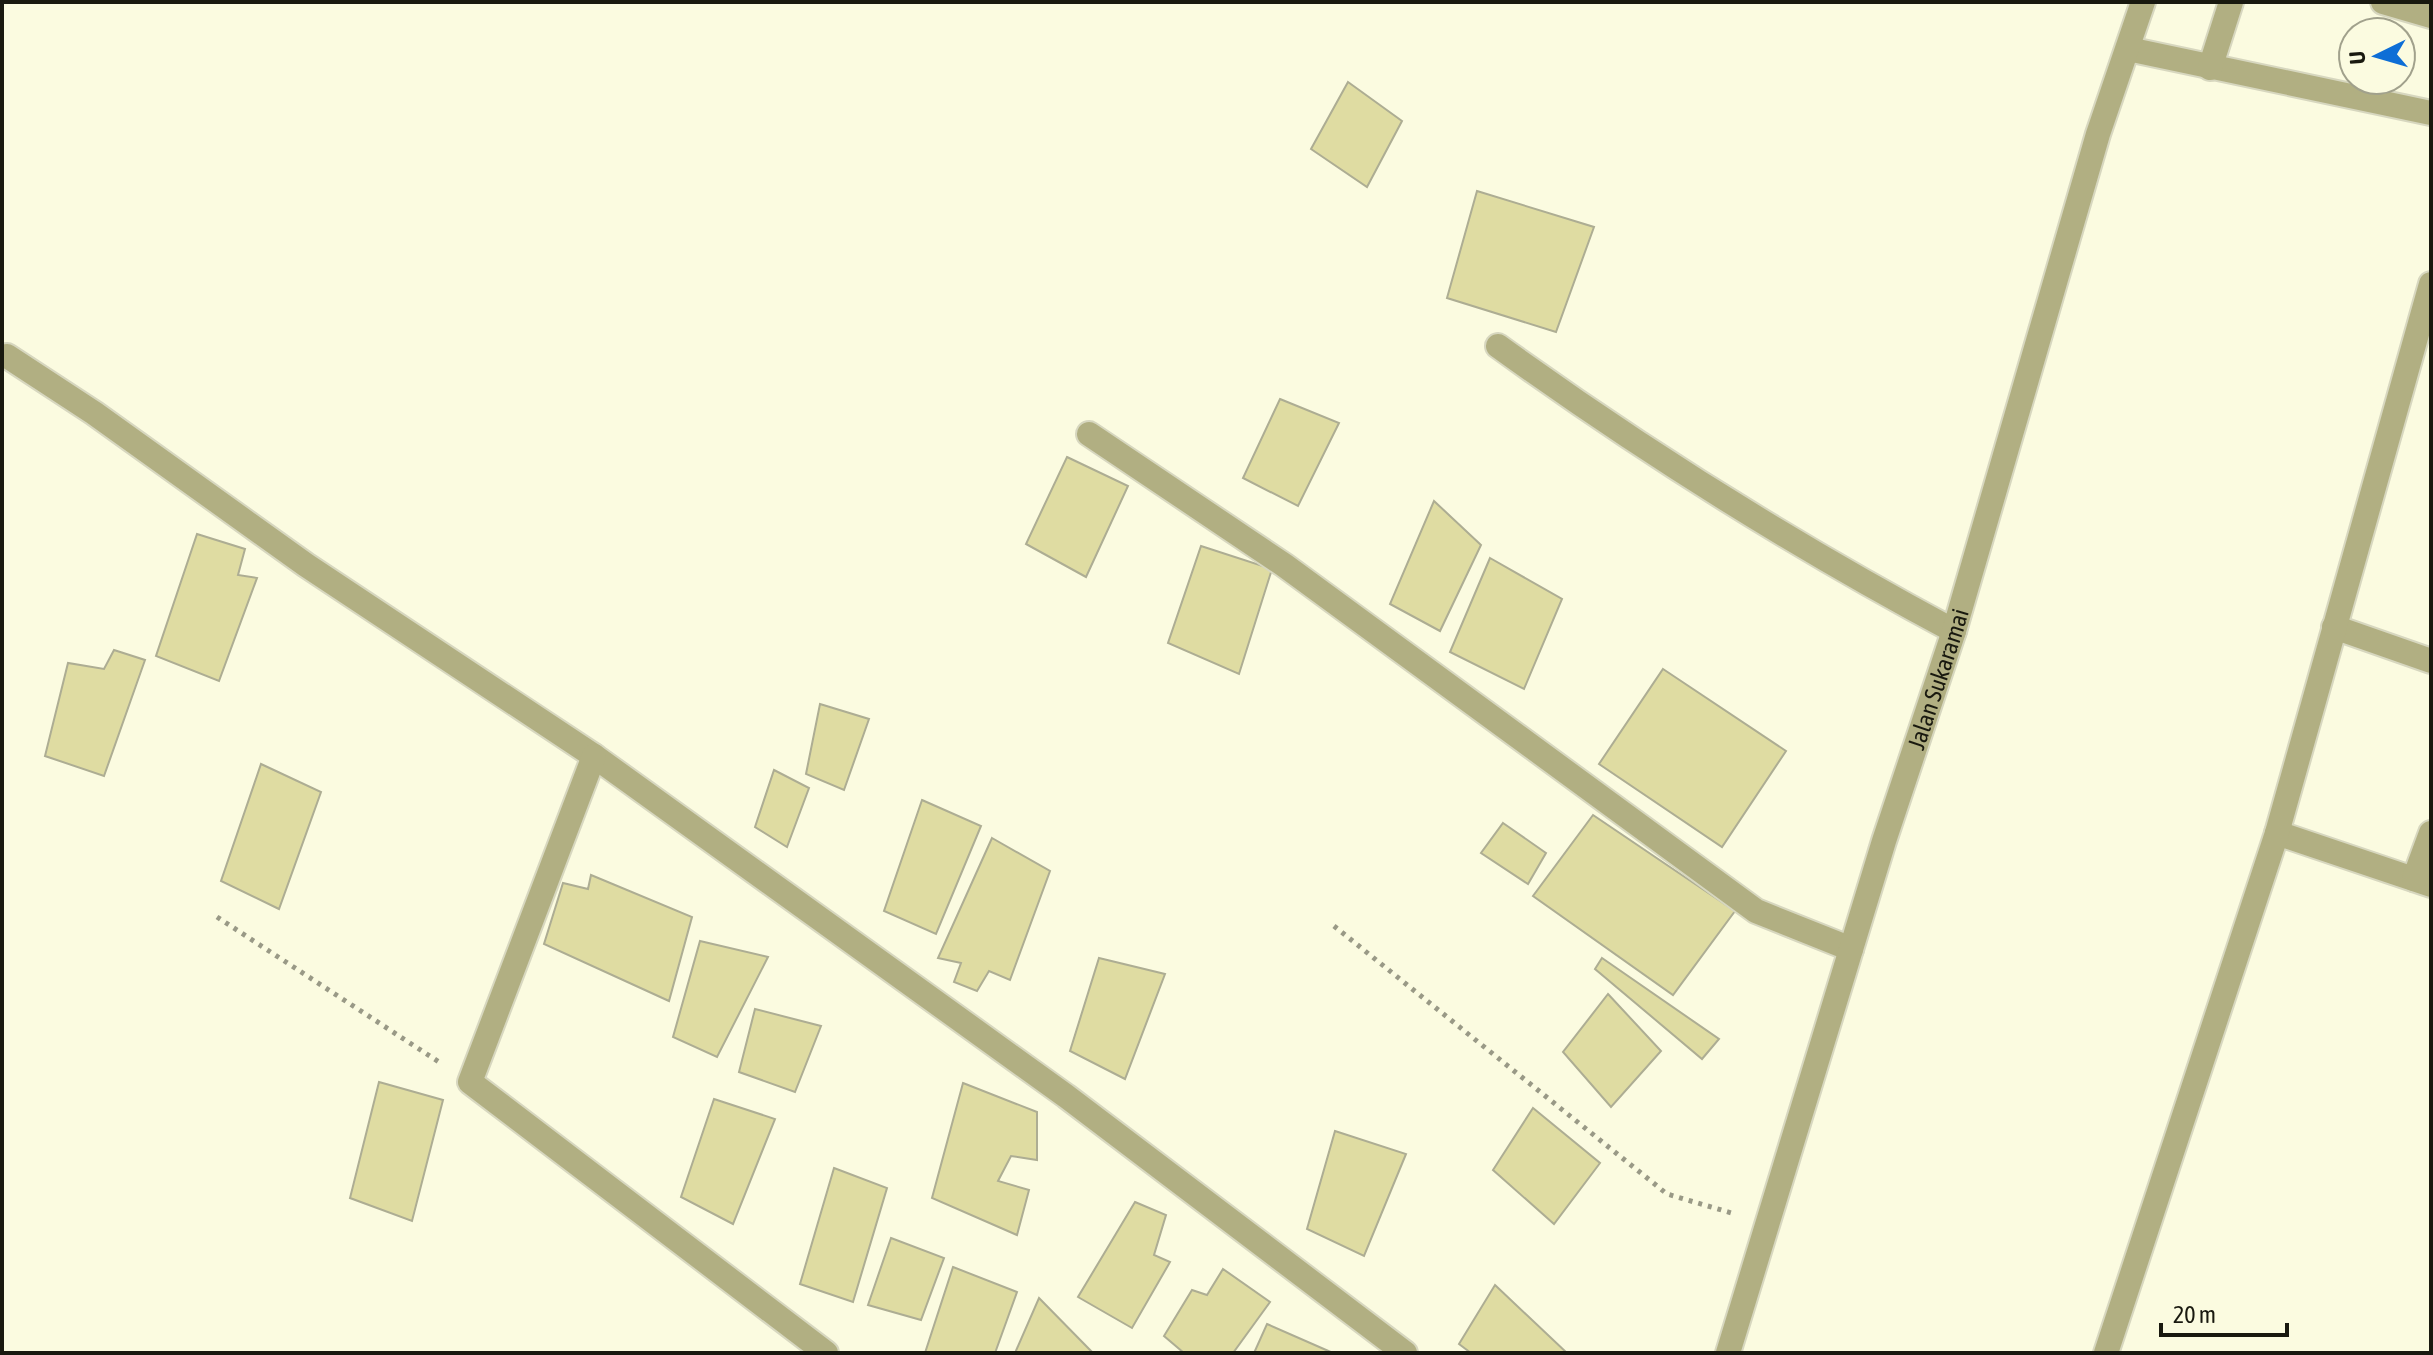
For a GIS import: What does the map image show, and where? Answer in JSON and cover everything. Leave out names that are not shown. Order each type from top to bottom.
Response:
[{"type":"street","name":"Jalan Sukaramai","points":[[1728,1353],[1851,949],[1954,631],[2098,134],[2143,2]]},
{"type":"street","points":[[2210,68],[2231,2]]},
{"type":"street","points":[[2383,2],[2431,16]]},
{"type":"street","points":[[2128,49],[2431,113]]},
{"type":"street","points":[[2106,1353],[2153,1200],[2277,833],[2431,284]]},
{"type":"street","points":[[1498,346],[1608,422],[1861,581],[1954,631]]},
{"type":"street","points":[[7,356],[94,413],[306,565],[594,756],[1066,1096],[1405,1353]]},
{"type":"street","points":[[1089,434],[1284,565],[1756,911],[1851,949]]},
{"type":"street","points":[[2334,627],[2431,661]]},
{"type":"street","points":[[594,756],[470,1082],[826,1353]]},
{"type":"street","points":[[2277,833],[2423,882],[2431,833]]},
{"type":"path","points":[[217,917],[470,1082]]},
{"type":"path","points":[[1334,926],[1667,1194],[1767,1224]]},
{"type":"building","points":[[1348,82],[1402,121],[1367,187],[1311,149]]},
{"type":"building","points":[[1477,191],[1594,227],[1556,332],[1447,298]]},
{"type":"building","points":[[1280,399],[1339,423],[1298,506],[1243,478]]},
{"type":"building","points":[[1067,457],[1128,486],[1086,577],[1026,544]]},
{"type":"building","points":[[1434,501],[1481,545],[1440,631],[1390,604]]},
{"type":"building","points":[[197,534],[245,549],[238,575],[257,578],[219,681],[156,656]]},
{"type":"building","points":[[1201,546],[1272,569],[1239,674],[1168,643]]},
{"type":"building","points":[[1490,558],[1562,599],[1524,689],[1450,652]]},
{"type":"building","points":[[114,650],[145,660],[104,776],[45,756],[68,663],[104,669]]},
{"type":"building","points":[[1663,669],[1786,751],[1722,847],[1599,764]]},
{"type":"building","points":[[820,704],[869,719],[844,790],[806,774]]},
{"type":"building","points":[[261,764],[321,792],[279,909],[221,881]]},
{"type":"building","points":[[774,770],[809,788],[787,847],[755,827]]},
{"type":"building","points":[[922,800],[981,826],[936,934],[884,911]]},
{"type":"building","points":[[1593,815],[1735,911],[1673,995],[1533,896]]},
{"type":"building","points":[[1503,823],[1546,853],[1528,884],[1481,853]]},
{"type":"building","points":[[992,838],[1050,871],[1010,980],[989,971],[977,991],[954,982],[961,963],[938,958]]},
{"type":"building","points":[[591,875],[692,917],[669,1001],[544,944],[563,883],[588,889]]},
{"type":"building","points":[[700,941],[768,957],[717,1057],[673,1037]]},
{"type":"building","points":[[1099,958],[1165,974],[1125,1079],[1070,1051]]},
{"type":"building","points":[[1602,958],[1719,1039],[1702,1059],[1595,969]]},
{"type":"building","points":[[1608,994],[1661,1051],[1611,1107],[1563,1052]]},
{"type":"building","points":[[755,1009],[821,1026],[795,1092],[739,1072]]},
{"type":"building","points":[[379,1082],[443,1100],[412,1221],[350,1198]]},
{"type":"building","points":[[963,1083],[1037,1112],[1037,1160],[1011,1156],[998,1181],[1029,1190],[1017,1235],[932,1198]]},
{"type":"building","points":[[714,1099],[775,1119],[733,1224],[681,1197]]},
{"type":"building","points":[[1533,1108],[1600,1163],[1554,1224],[1493,1170]]},
{"type":"building","points":[[1335,1131],[1406,1154],[1364,1256],[1307,1229]]},
{"type":"building","points":[[834,1168],[887,1188],[853,1302],[800,1284]]},
{"type":"building","points":[[1135,1202],[1166,1215],[1154,1255],[1170,1262],[1132,1328],[1078,1297]]},
{"type":"building","points":[[891,1238],[944,1258],[921,1320],[868,1305]]},
{"type":"building","points":[[953,1267],[1017,1292],[995,1353],[925,1353]]},
{"type":"building","points":[[1223,1269],[1270,1302],[1233,1353],[1184,1353],[1164,1336],[1192,1290],[1207,1295]]},
{"type":"building","points":[[1495,1285],[1567,1353],[1471,1353],[1459,1344]]},
{"type":"building","points":[[1039,1298],[1092,1352],[1092,1353],[1015,1353]]},
{"type":"building","points":[[1267,1324],[1333,1353],[1254,1353]]}]
